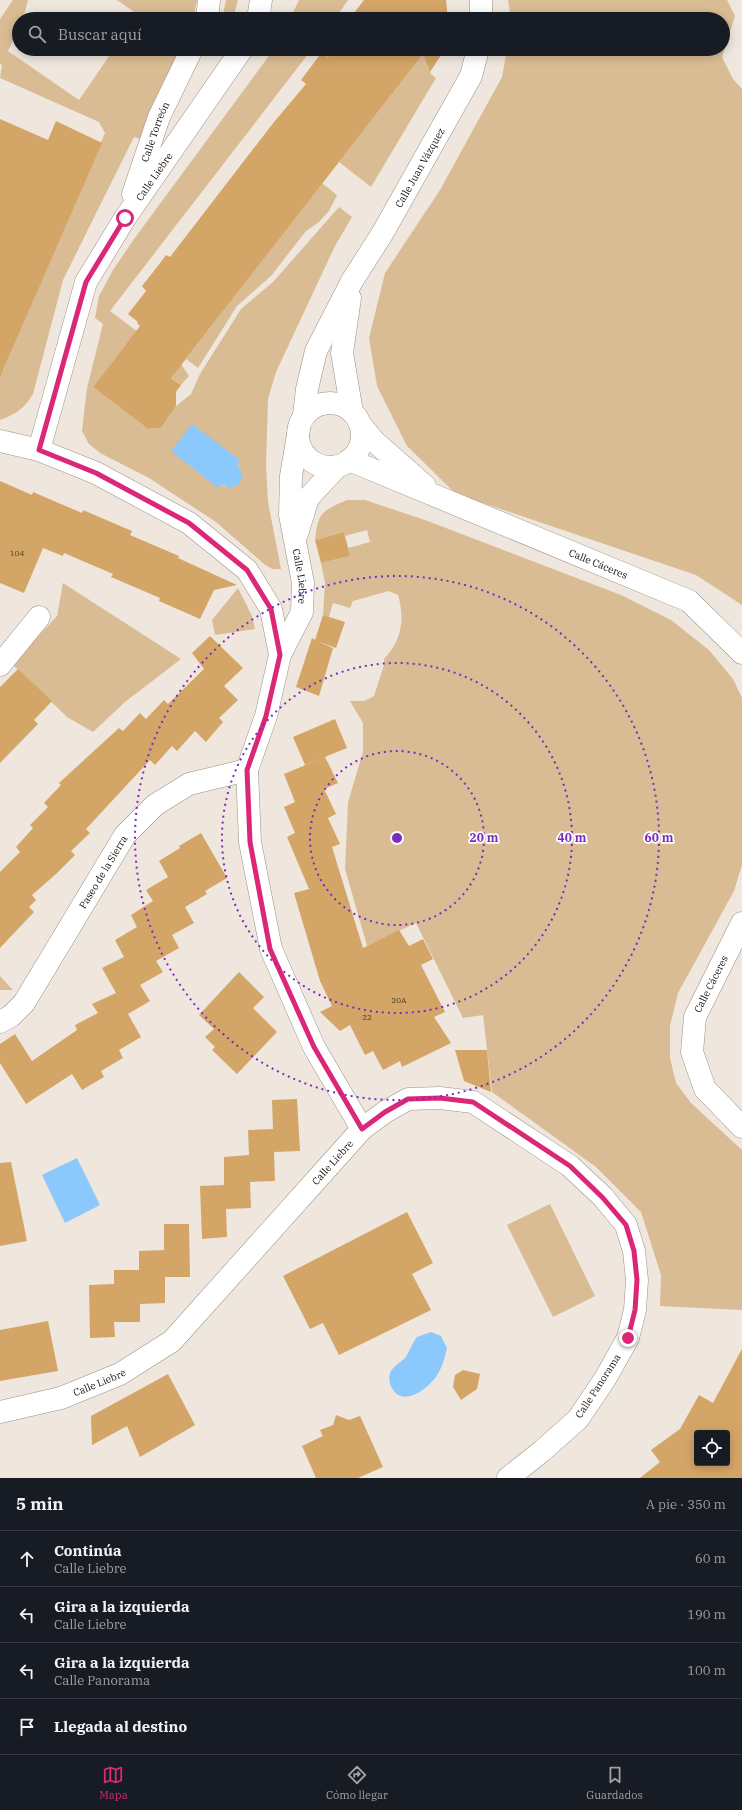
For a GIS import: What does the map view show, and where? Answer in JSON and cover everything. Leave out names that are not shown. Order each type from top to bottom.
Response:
[{"type":"street","points":[[208,12],[209,0]]},
{"type":"street","points":[[259,12],[261,0]]},
{"type":"street","points":[[481,0],[481,12]]},
{"type":"street","name":"Calle Torreón","points":[[125,218],[159,117],[189,56]]},
{"type":"street","name":"Calle Liebre","points":[[237,56],[125,218],[86,282],[39,450],[96,473],[189,523],[247,570],[271,609],[280,655]]},
{"type":"street","name":"Calle Juan Vázquez","points":[[302,422],[307,389],[316,351],[352,281],[382,234],[471,76],[476,56]]},
{"type":"street","name":"Calle Juan Vázquez","points":[[352,281],[342,353],[356,418]]},
{"type":"street","points":[[302,422],[313,409],[322,404],[344,406],[356,418]]},
{"type":"street","name":"Calle Liebre","points":[[296,540],[308,498],[344,463],[360,444],[356,418]]},
{"type":"street","name":"Calle Cáceres","points":[[356,418],[374,441],[440,499]]},
{"type":"street","name":"Calle Liebre","points":[[0,1412],[61,1398],[120,1374],[172,1341],[362,1129],[314,1047],[270,949],[250,842],[247,770],[266,716],[280,655],[302,612],[303,583],[290,515],[291,476],[302,422]]},
{"type":"street","name":"Calle Cáceres","points":[[302,422],[298,440],[301,450],[308,458],[317,464],[327,467],[344,463],[440,499],[689,601],[742,653]]},
{"type":"street","points":[[0,442],[39,450]]},
{"type":"street","points":[[0,665],[39,617]]},
{"type":"street","name":"Paseo de la Sierra","points":[[0,1022],[11,1016],[24,1002],[125,835],[155,805],[189,784],[247,770]]},
{"type":"street","name":"Calle Cáceres","points":[[742,923],[695,1017],[692,1052],[705,1089],[742,1127]]},
{"type":"street","name":"Calle Panorama","points":[[362,1129],[385,1112],[408,1099],[440,1098],[473,1102],[570,1166],[603,1198],[626,1225],[634,1251],[637,1280],[635,1310],[628,1338],[605,1379],[578,1418],[542,1451],[508,1478]]},
{"type":"shaded area","points":[[13,0],[28,0],[25,12],[12,12],[12,43],[8,51],[12,54],[12,56],[15,56],[79,100],[109,56],[177,56],[152,106],[140,139],[134,137],[63,280],[33,394],[26,404],[19,410],[11,416],[0,420],[0,369],[3,370],[105,133],[99,122],[0,78],[2,65],[0,64],[0,19]]},
{"type":"shaded area","points":[[117,0],[197,0],[194,12],[134,12]]},
{"type":"shaded area","points":[[226,0],[238,0],[235,12],[223,12]]},
{"type":"shaded area","points":[[299,0],[348,0],[340,12],[293,12]]},
{"type":"shaded area","points":[[508,0],[727,0],[735,16],[730,32],[730,12],[510,12]]},
{"type":"shaded area","points":[[269,56],[307,56],[110,311],[181,364],[189,376],[181,385],[127,343],[93,387],[148,429],[161,428],[176,406],[191,394],[200,374],[241,309],[273,282],[339,207],[352,217],[335,246],[276,372],[268,399],[266,465],[268,502],[281,569],[272,569],[264,564],[216,522],[149,478],[100,453],[89,444],[82,431],[87,388],[103,324],[95,318],[99,296],[113,270],[134,239]],"holes":[[[237,464],[240,468],[226,487],[221,484]]]},
{"type":"shaded area","points":[[421,56],[424,56],[431,74],[436,78],[371,187],[339,162]]},
{"type":"shaded area","points":[[506,56],[722,56],[733,79],[742,89],[742,605],[696,575],[456,494],[407,446],[377,386],[369,338],[385,273],[440,190],[502,77]]},
{"type":"shaded area","points":[[322,183],[337,195],[329,211],[319,222],[306,231],[271,276],[237,306],[198,368],[186,359]]},
{"type":"shaded area","points":[[347,500],[365,500],[425,520],[621,595],[671,620],[709,650],[733,679],[742,698],[742,865],[734,891],[678,993],[670,1026],[670,1058],[676,1083],[691,1103],[742,1150],[742,1310],[660,1306],[661,1275],[641,1212],[596,1167],[492,1092],[483,1015],[463,1018],[416,923],[367,946],[345,869],[348,802],[363,752],[363,723],[350,701],[364,701],[374,696],[384,665],[384,659],[390,652],[398,637],[401,612],[398,595],[389,591],[353,601],[350,608],[333,603],[329,617],[323,615],[325,583],[321,563],[350,556],[348,548],[370,542],[367,530],[345,536],[344,532],[315,540],[318,523],[323,514],[332,507]]},
{"type":"shaded area","points":[[63,583],[181,659],[125,702],[93,732],[67,717],[12,664],[57,616]]},
{"type":"shaded area","points":[[238,588],[252,616],[255,629],[215,635],[212,620]]},
{"type":"shaded area","points":[[0,976],[13,990],[0,990]]},
{"type":"shaded area","points":[[550,1204],[595,1296],[553,1317],[507,1225]]},
{"type":"water","points":[[192,424],[240,460],[237,464],[241,472],[241,479],[238,485],[230,488],[221,484],[218,488],[171,451]]},
{"type":"water","points":[[77,1158],[100,1205],[65,1223],[42,1175]]},
{"type":"water","points":[[431,1332],[441,1336],[447,1348],[438,1374],[427,1387],[415,1394],[402,1396],[397,1394],[392,1388],[389,1379],[391,1371],[405,1358],[417,1337]]},
{"type":"building","points":[[364,0],[446,0],[447,12],[355,12]]},
{"type":"building","points":[[319,56],[421,56],[171,378],[181,385],[176,392],[176,406],[161,428],[148,429],[93,387],[140,326],[137,323],[138,322],[128,314],[146,291],[142,286],[166,255],[170,257],[274,122],[306,84],[301,80]]},
{"type":"building","points":[[424,56],[440,56],[430,72]]},
{"type":"building","points":[[0,119],[48,140],[56,121],[102,143],[0,377]]},
{"type":"building","points":[[0,481],[32,495],[33,492],[82,513],[83,510],[132,531],[130,535],[179,556],[178,558],[237,585],[214,590],[200,619],[159,601],[160,598],[111,577],[113,574],[64,553],[63,556],[43,548],[24,593],[0,583]]},
{"type":"building","points":[[344,532],[350,556],[321,563],[315,540]]},
{"type":"building","points":[[323,615],[345,622],[336,648],[317,641],[333,648],[319,696],[296,687],[312,638],[315,640]]},
{"type":"building","points":[[210,636],[243,668],[224,686],[238,700],[219,718],[223,722],[206,742],[195,731],[177,751],[172,746],[155,765],[150,760],[86,829],[90,833],[71,851],[75,855],[32,895],[36,900],[29,907],[34,912],[0,948],[0,872],[20,852],[16,847],[33,828],[30,825],[48,807],[44,803],[61,785],[59,783],[119,728],[123,731],[140,713],[146,719],[164,700],[168,704],[204,669],[192,653]]},
{"type":"building","points":[[18,669],[52,701],[34,720],[38,724],[0,763],[0,687]]},
{"type":"building","points":[[335,719],[347,748],[305,765],[293,737]]},
{"type":"building","points":[[325,757],[338,783],[324,789],[336,814],[328,818],[340,844],[332,847],[363,948],[399,930],[409,946],[423,939],[433,959],[421,965],[445,1012],[434,1017],[451,1043],[402,1067],[400,1061],[383,1070],[373,1051],[365,1055],[350,1025],[340,1031],[320,1012],[332,1006],[320,981],[294,893],[309,889],[287,837],[295,833],[284,807],[295,802],[284,774]]},
{"type":"building","points":[[201,833],[227,878],[205,891],[207,894],[185,907],[194,923],[172,935],[179,948],[156,961],[163,972],[140,985],[150,1001],[128,1014],[141,1037],[119,1050],[123,1058],[101,1071],[104,1077],[82,1090],[72,1074],[26,1104],[0,1063],[0,1044],[15,1034],[32,1061],[77,1030],[75,1025],[98,1013],[92,1004],[116,993],[102,968],[124,957],[115,940],[137,927],[131,915],[153,901],[146,890],[168,877],[159,861],[180,848],[179,846]]},
{"type":"building","points":[[239,972],[264,997],[253,1008],[277,1032],[237,1074],[212,1050],[215,1047],[205,1037],[214,1029],[199,1015]]},
{"type":"building","points":[[455,1050],[487,1050],[491,1092],[464,1081]]},
{"type":"building","points":[[297,1099],[300,1151],[274,1152],[275,1181],[250,1182],[251,1208],[226,1209],[227,1237],[202,1239],[200,1186],[224,1185],[224,1157],[249,1155],[248,1130],[273,1129],[272,1100]]},
{"type":"building","points":[[11,1162],[27,1241],[0,1246],[0,1163]]},
{"type":"building","points":[[407,1212],[433,1263],[412,1274],[431,1310],[339,1355],[323,1323],[310,1329],[283,1276]]},
{"type":"building","points":[[164,1224],[189,1224],[190,1277],[165,1277],[165,1303],[140,1304],[140,1322],[114,1322],[115,1337],[90,1338],[89,1285],[114,1284],[114,1270],[139,1270],[139,1251],[164,1250]]},
{"type":"building","points":[[48,1321],[58,1371],[0,1381],[0,1330]]},
{"type":"building","points":[[742,1349],[742,1478],[640,1478],[660,1462],[651,1450],[680,1429],[699,1395],[713,1403]]},
{"type":"building","points":[[463,1370],[480,1374],[477,1389],[461,1400],[453,1387],[455,1375]]},
{"type":"building","points":[[168,1374],[195,1425],[140,1457],[127,1426],[92,1445],[91,1416]]},
{"type":"building","points":[[336,1415],[349,1420],[360,1416],[383,1467],[358,1478],[316,1478],[302,1446],[323,1436],[320,1430],[333,1425]]},
{"type":"route","points":[[125,218],[86,282],[39,450],[96,473],[189,523],[247,570],[271,609],[280,655],[266,716],[247,770],[250,842],[270,949],[314,1047],[362,1129],[385,1112],[408,1099],[440,1098],[473,1102],[570,1166],[603,1198],[626,1225],[634,1251],[637,1280],[635,1310],[628,1338]]}]
